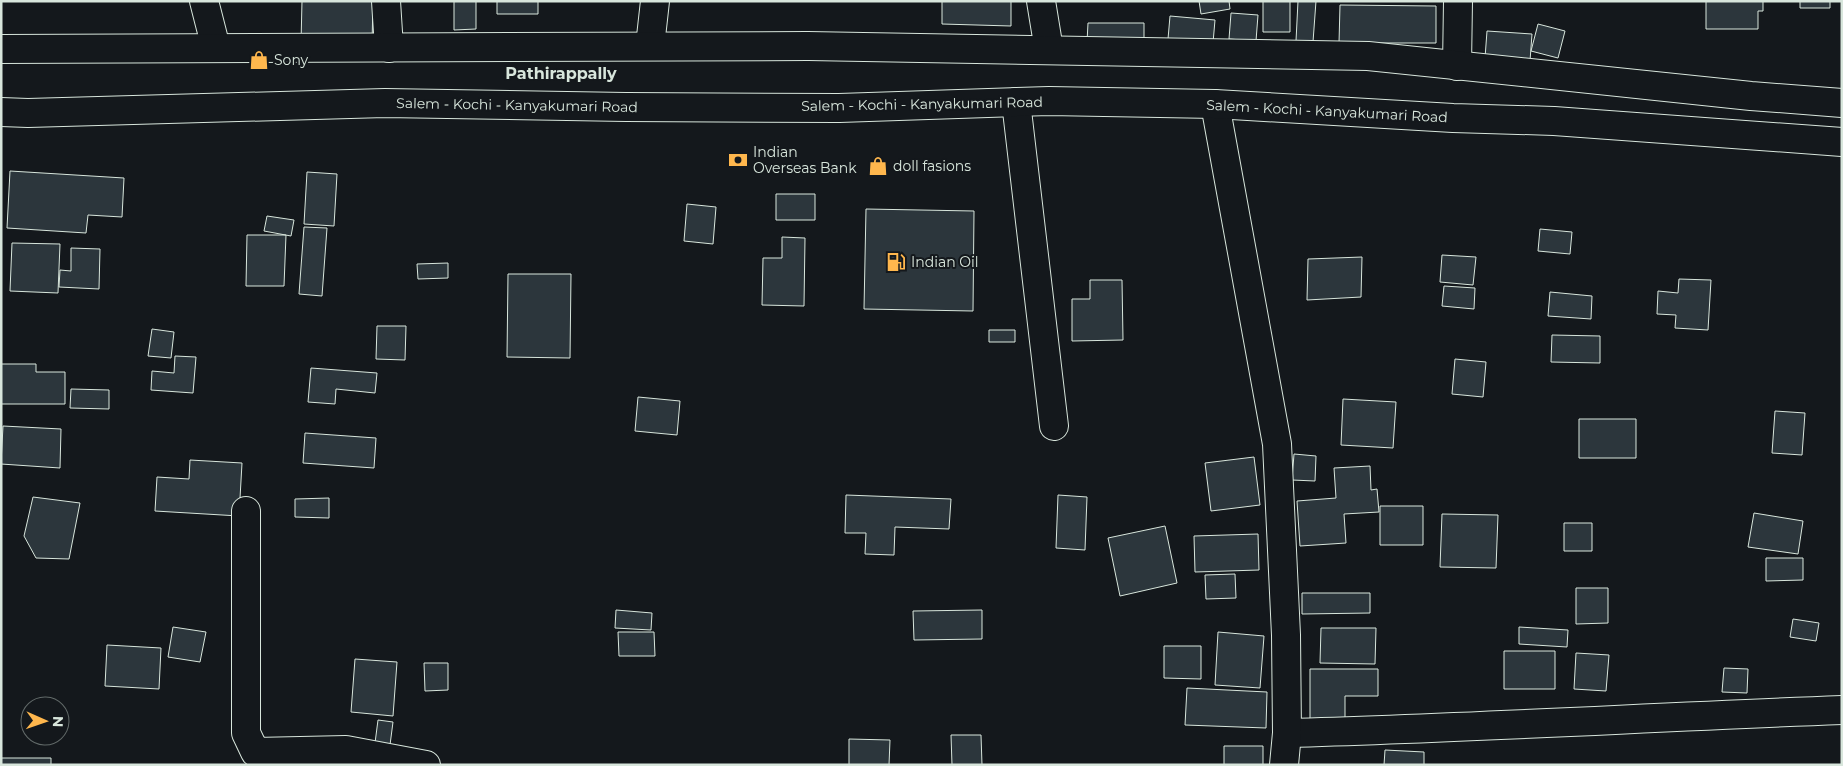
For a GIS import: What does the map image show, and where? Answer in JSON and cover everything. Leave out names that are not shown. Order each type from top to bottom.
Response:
[{"type":"main road","points":[[204,1],[216,48]]},
{"type":"main road","points":[[386,1],[389,48]]},
{"type":"main road","points":[[650,46],[655,1]]},
{"type":"main road","points":[[1042,1],[1048,50]]},
{"type":"main road","points":[[1457,66],[1458,1]]},
{"type":"main road","points":[[1,49],[808,46],[1368,56],[1751,96],[1842,103]]},
{"type":"main road","name":"Salem - Kochi - Kanyakumari Road","points":[[1,112],[385,104],[839,108],[1049,101],[1215,104],[1453,118],[1554,121],[1842,142]]},
{"type":"main road","points":[[1016,102],[1054,426]]},
{"type":"main road","points":[[1215,104],[1277,444],[1286,635],[1287,733],[1284,765]]},
{"type":"main road","points":[[246,511],[246,733],[255,752],[346,750],[426,765]]},
{"type":"main road","points":[[1287,733],[1434,729],[1842,710]]},
{"type":"building","points":[[302,1],[373,1],[372,44],[301,43]]},
{"type":"building","points":[[454,1],[476,1],[476,29],[454,30]]},
{"type":"building","points":[[497,1],[538,1],[538,14],[497,14]]},
{"type":"building","points":[[942,1],[1011,1],[1011,26],[942,24]]},
{"type":"building","points":[[1199,1],[1229,1],[1230,9],[1201,14]]},
{"type":"building","points":[[1263,1],[1290,1],[1290,32],[1263,32]]},
{"type":"building","points":[[1298,1],[1316,1],[1313,42],[1296,41]]},
{"type":"building","points":[[1706,1],[1763,1],[1763,11],[1758,11],[1758,29],[1706,29]]},
{"type":"building","points":[[1800,1],[1830,1],[1830,8],[1800,8]]},
{"type":"building","points":[[1340,5],[1436,6],[1436,43],[1339,43]]},
{"type":"building","points":[[1231,13],[1258,15],[1256,41],[1229,39]]},
{"type":"building","points":[[1170,16],[1215,20],[1213,43],[1168,39]]},
{"type":"building","points":[[1088,23],[1144,23],[1144,42],[1087,42]]},
{"type":"building","points":[[1538,24],[1565,31],[1558,58],[1531,51]]},
{"type":"building","points":[[1487,31],[1532,34],[1530,61],[1485,58]]},
{"type":"building","points":[[10,171],[124,178],[122,217],[88,215],[86,233],[7,228]]},
{"type":"building","points":[[307,172],[337,174],[334,226],[304,224]]},
{"type":"building","points":[[776,194],[815,194],[815,220],[776,220]]},
{"type":"building","points":[[687,204],[716,207],[713,244],[684,241]]},
{"type":"building","points":[[866,209],[974,211],[973,311],[864,309]]},
{"type":"building","points":[[267,216],[294,220],[291,236],[264,231]]},
{"type":"building","points":[[304,227],[327,228],[322,296],[299,294]]},
{"type":"building","points":[[1540,229],[1572,232],[1570,254],[1538,251]]},
{"type":"building","points":[[247,235],[286,235],[284,286],[246,286]]},
{"type":"building","points":[[782,237],[805,238],[804,306],[762,305],[763,258],[782,258]]},
{"type":"building","points":[[12,243],[60,244],[58,293],[10,291]]},
{"type":"building","points":[[71,248],[100,249],[99,289],[59,287],[60,270],[71,271]]},
{"type":"building","points":[[1442,255],[1476,257],[1473,285],[1440,282]]},
{"type":"building","points":[[1362,257],[1361,297],[1307,300],[1308,259]]},
{"type":"building","points":[[448,263],[448,278],[418,279],[417,264]]},
{"type":"building","points":[[508,274],[571,274],[570,358],[507,357]]},
{"type":"building","points":[[1679,279],[1711,280],[1708,330],[1675,328],[1676,315],[1657,314],[1658,291],[1678,293]]},
{"type":"building","points":[[1090,280],[1122,280],[1123,340],[1072,341],[1072,299],[1090,299]]},
{"type":"building","points":[[1444,286],[1475,288],[1474,309],[1442,306]]},
{"type":"building","points":[[1550,292],[1592,296],[1591,319],[1548,316]]},
{"type":"building","points":[[377,326],[406,326],[405,360],[376,359]]},
{"type":"building","points":[[152,329],[174,332],[171,358],[148,356]]},
{"type":"building","points":[[989,330],[1015,330],[1015,342],[989,342]]},
{"type":"building","points":[[1552,335],[1600,336],[1600,363],[1551,362]]},
{"type":"building","points":[[175,356],[196,357],[193,393],[151,390],[152,371],[174,373]]},
{"type":"building","points":[[1455,359],[1486,362],[1483,397],[1452,394]]},
{"type":"building","points":[[1,364],[36,364],[36,372],[65,372],[65,404],[1,404]]},
{"type":"building","points":[[311,368],[377,373],[375,393],[336,389],[335,404],[308,402]]},
{"type":"building","points":[[71,389],[109,390],[109,409],[70,408]]},
{"type":"building","points":[[638,397],[680,401],[677,435],[635,431]]},
{"type":"building","points":[[1343,399],[1396,402],[1393,448],[1341,445]]},
{"type":"building","points":[[1775,411],[1805,413],[1802,455],[1772,453]]},
{"type":"building","points":[[1579,419],[1636,419],[1636,458],[1579,458]]},
{"type":"building","points":[[3,426],[61,429],[60,468],[1,464]]},
{"type":"building","points":[[305,433],[376,438],[374,468],[303,463]]},
{"type":"building","points":[[1294,454],[1316,456],[1315,481],[1292,480]]},
{"type":"building","points":[[1254,457],[1260,505],[1211,511],[1205,463]]},
{"type":"building","points":[[190,460],[242,463],[239,516],[155,511],[157,477],[189,479]]},
{"type":"building","points":[[1370,466],[1371,490],[1377,489],[1379,512],[1344,514],[1346,543],[1300,546],[1297,501],[1336,498],[1334,468]]},
{"type":"building","points":[[846,495],[951,499],[949,529],[895,527],[894,555],[865,554],[866,533],[845,533]]},
{"type":"building","points":[[1058,495],[1087,497],[1085,550],[1056,548]]},
{"type":"building","points":[[33,497],[80,503],[69,559],[36,558],[24,536]]},
{"type":"building","points":[[329,498],[329,518],[295,517],[295,499]]},
{"type":"building","points":[[1380,506],[1423,506],[1423,545],[1380,545]]},
{"type":"building","points":[[1754,513],[1803,521],[1798,554],[1748,547]]},
{"type":"building","points":[[1442,514],[1498,515],[1496,568],[1440,567]]},
{"type":"building","points":[[1564,523],[1592,523],[1592,551],[1564,551]]},
{"type":"building","points":[[1165,526],[1177,583],[1120,596],[1108,538]]},
{"type":"building","points":[[1258,534],[1259,570],[1195,572],[1194,536]]},
{"type":"building","points":[[1766,558],[1803,558],[1803,580],[1766,581]]},
{"type":"building","points":[[1235,574],[1236,598],[1206,599],[1205,575]]},
{"type":"building","points":[[1576,588],[1608,588],[1608,623],[1576,624]]},
{"type":"building","points":[[1302,593],[1370,593],[1370,613],[1302,614]]},
{"type":"building","points":[[616,610],[652,613],[651,630],[615,628]]},
{"type":"building","points":[[982,610],[982,639],[914,640],[913,611]]},
{"type":"building","points":[[1793,619],[1819,623],[1816,641],[1790,637]]},
{"type":"building","points":[[173,627],[206,632],[200,662],[168,657]]},
{"type":"building","points":[[1519,627],[1568,630],[1567,647],[1519,644]]},
{"type":"building","points":[[1321,628],[1376,628],[1375,664],[1320,663]]},
{"type":"building","points":[[618,632],[654,632],[655,656],[619,656]]},
{"type":"building","points":[[1218,632],[1264,636],[1260,688],[1215,685]]},
{"type":"building","points":[[107,645],[161,648],[159,689],[105,686]]},
{"type":"building","points":[[1164,646],[1201,646],[1201,679],[1164,678]]},
{"type":"building","points":[[1504,651],[1555,651],[1555,689],[1504,689]]},
{"type":"building","points":[[1576,653],[1609,655],[1606,691],[1574,689]]},
{"type":"building","points":[[355,659],[397,662],[393,716],[351,712]]},
{"type":"building","points":[[424,663],[448,663],[448,690],[425,691]]},
{"type":"building","points":[[1724,668],[1748,669],[1747,693],[1722,692]]},
{"type":"building","points":[[1310,669],[1378,669],[1378,696],[1345,696],[1345,723],[1310,723]]},
{"type":"building","points":[[1187,688],[1267,692],[1266,728],[1185,725]]},
{"type":"building","points":[[378,720],[393,722],[390,745],[375,743]]},
{"type":"building","points":[[951,735],[981,735],[982,765],[952,765]]},
{"type":"building","points":[[849,739],[890,740],[889,765],[849,765]]},
{"type":"building","points":[[1224,746],[1263,746],[1263,765],[1224,765]]},
{"type":"building","points":[[1385,750],[1424,752],[1424,765],[1384,765]]},
{"type":"building","points":[[1,758],[51,758],[51,765],[1,765]]},
{"type":"place","name":"Sony","points":[[259,60]]},
{"type":"place","name":"Indian Overseas Bank","points":[[738,160]]},
{"type":"place","name":"doll fasions","points":[[878,166]]},
{"type":"place","name":"Indian Oil","points":[[896,262]]},
{"type":"district","name":"Pathirappally","points":[[561,73]]}]
